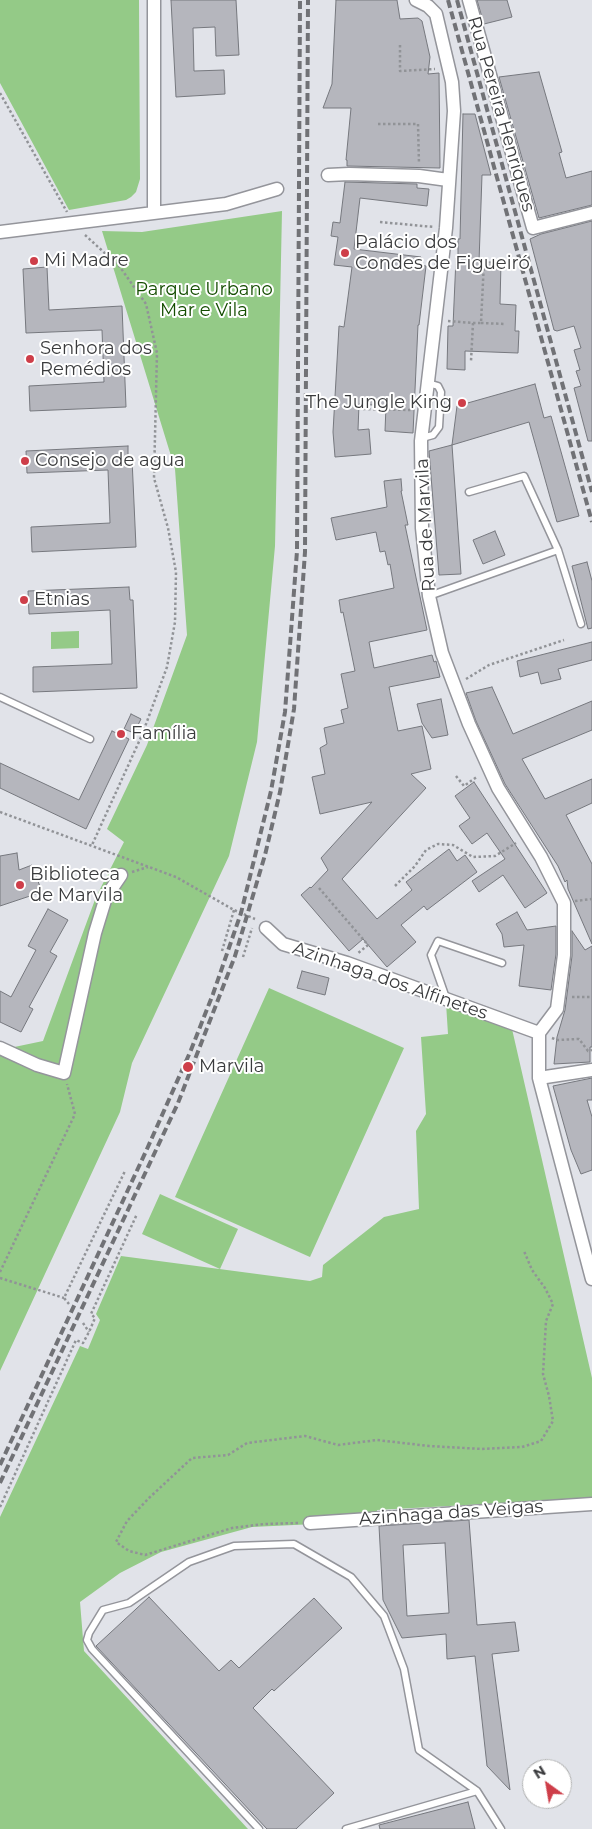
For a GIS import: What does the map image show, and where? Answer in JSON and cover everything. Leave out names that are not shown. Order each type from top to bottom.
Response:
[{"type":"street","points":[[154,0],[154,213]]},
{"type":"street","name":"Rua de Marvila","points":[[416,0],[428,6],[436,14],[452,82],[454,111],[446,228],[422,438],[422,528],[429,596],[442,653],[489,768],[498,788],[542,858],[564,903],[564,955],[557,1009],[539,1033]]},
{"type":"street","name":"Rua Pereira Henriques","points":[[469,0],[533,228],[592,213]]},
{"type":"street","points":[[328,175],[419,176],[448,180]]},
{"type":"street","points":[[0,232],[226,204],[277,189]]},
{"type":"street","points":[[0,1048],[37,1065],[64,1073],[95,933],[106,897],[121,875]]},
{"type":"street","name":"Azinhaga dos Alfinetes","points":[[266,928],[283,944],[347,963],[539,1033]]},
{"type":"street","points":[[539,1033],[539,1078],[592,1279]]},
{"type":"street","points":[[539,1078],[592,1070]]},
{"type":"street","name":"Azinhaga das Veigas","points":[[310,1523],[592,1504]]},
{"type":"lane","points":[[422,438],[435,433],[439,428],[441,392],[438,386],[428,383]]},
{"type":"lane","points":[[469,492],[524,476],[558,550],[581,624]]},
{"type":"lane","points":[[429,596],[558,550]]},
{"type":"lane","points":[[0,697],[90,739]]},
{"type":"lane","points":[[447,999],[431,955],[438,941],[502,963]]},
{"type":"lane","points":[[259,1829],[92,1649],[87,1640],[88,1633],[104,1610],[129,1603],[189,1562],[234,1546],[294,1544],[350,1577],[384,1616],[404,1669],[418,1750],[477,1791],[501,1829]]},
{"type":"lane","points":[[346,1829],[477,1791]]},
{"type":"path","points":[[400,45],[400,71],[449,68]]},
{"type":"path","points":[[0,93],[68,213],[71,223],[120,267],[146,304],[157,353],[154,478],[168,528],[176,572],[175,622],[167,667],[142,735],[92,845]]},
{"type":"path","points":[[378,124],[418,124],[419,176]]},
{"type":"path","points":[[380,222],[446,228]]},
{"type":"path","points":[[481,323],[484,261]]},
{"type":"path","points":[[448,321],[506,324]]},
{"type":"path","points":[[471,361],[473,322]]},
{"type":"path","points":[[363,409],[425,410]]},
{"type":"path","points":[[454,686],[489,665],[564,640]]},
{"type":"path","points":[[456,776],[464,786],[489,768]]},
{"type":"path","points":[[0,812],[176,877],[234,910],[255,919],[266,928]]},
{"type":"path","points":[[396,886],[415,866],[426,850],[438,844],[453,845],[473,857],[494,856],[528,835]]},
{"type":"path","points":[[319,888],[368,945],[347,963]]},
{"type":"path","points":[[222,951],[234,910]]},
{"type":"path","points":[[243,957],[255,919]]},
{"type":"path","points":[[558,996],[592,997]]},
{"type":"path","points":[[539,1033],[556,1040],[578,1039],[588,1050],[592,1050]]},
{"type":"path","points":[[0,1272],[75,1114],[64,1073]]},
{"type":"path","points":[[64,1298],[125,1171]]},
{"type":"path","points":[[0,1507],[76,1340],[83,1343],[89,1332],[95,1318],[91,1314],[137,1214]]},
{"type":"path","points":[[310,1523],[264,1524],[232,1528],[144,1555],[130,1551],[116,1542],[127,1521],[192,1458],[228,1455],[247,1443],[305,1436],[338,1445],[377,1440],[429,1446],[482,1448],[522,1447],[541,1441],[553,1421],[543,1374],[546,1321],[553,1304],[545,1288],[532,1270],[524,1251]]},
{"type":"path","points":[[0,1278],[64,1298],[69,1304]]},
{"type":"path","points":[[83,1323],[89,1332]]},
{"type":"green space","points":[[0,0],[139,0],[140,179],[136,192],[131,197],[126,200],[69,210],[0,83]]},
{"type":"green space","name":"Parque Urbano Mar e Vila","points":[[282,211],[275,546],[257,742],[229,856],[132,1063],[120,1112],[0,1371],[0,1050],[43,1041],[96,897],[124,842],[107,829],[147,745],[187,635],[175,469],[102,231],[142,232]]},
{"type":"green space","points":[[79,631],[79,648],[51,649],[51,632]]},
{"type":"green space","points":[[269,988],[404,1048],[310,1257],[175,1197]]},
{"type":"green space","points":[[446,1003],[512,1029],[592,1378],[592,1498],[377,1510],[378,1521],[252,1527],[161,1552],[120,1573],[80,1602],[84,1651],[248,1829],[0,1829],[0,1517],[80,1346],[88,1349],[100,1320],[96,1314],[121,1256],[310,1281],[322,1277],[323,1265],[384,1217],[419,1209],[416,1131],[426,1114],[421,1037],[448,1034]]},
{"type":"green space","points":[[160,1194],[238,1229],[220,1269],[142,1234]]},
{"type":"building","points":[[171,0],[236,0],[239,55],[216,56],[215,27],[193,28],[194,71],[224,70],[225,94],[176,97]]},
{"type":"building","points":[[336,0],[397,0],[400,19],[418,18],[422,21],[430,57],[428,74],[439,73],[440,168],[347,166],[351,108],[323,108],[332,84]]},
{"type":"building","points":[[477,0],[507,0],[512,17],[484,24]]},
{"type":"building","points":[[539,72],[562,152],[559,153],[566,178],[592,171],[592,205],[539,218],[499,77]]},
{"type":"building","points":[[463,114],[475,114],[491,175],[482,175],[479,262],[501,262],[500,304],[516,305],[515,331],[519,331],[518,353],[465,351],[465,370],[447,369],[448,326],[453,326],[456,258],[458,258],[458,239],[460,239]]},
{"type":"building","points":[[345,182],[417,184],[417,188],[429,189],[427,206],[360,198],[354,249],[421,257],[419,265],[426,266],[418,325],[413,433],[385,431],[386,406],[359,404],[358,430],[369,429],[371,454],[335,457],[333,432],[339,326],[344,327],[352,267],[334,265],[338,237],[331,236],[333,222],[340,223]]},
{"type":"building","points":[[592,221],[592,441],[588,441],[574,388],[581,386],[576,371],[580,370],[574,350],[581,348],[574,326],[557,331],[554,330],[530,239],[541,234]]},
{"type":"building","points":[[47,267],[49,310],[122,306],[126,407],[30,411],[29,386],[104,382],[102,330],[26,333],[23,269]]},
{"type":"building","points":[[535,384],[544,418],[551,416],[579,516],[557,522],[529,422],[452,445],[457,406]]},
{"type":"building","points":[[452,445],[461,574],[439,575],[429,451]]},
{"type":"building","points":[[128,446],[128,459],[132,459],[136,547],[32,552],[31,527],[110,523],[108,470],[27,473],[26,451]]},
{"type":"building","points":[[401,479],[401,491],[408,525],[405,525],[427,630],[369,642],[374,668],[432,655],[434,662],[436,661],[440,677],[389,687],[398,731],[422,726],[431,769],[411,774],[426,788],[342,879],[377,919],[412,890],[406,882],[449,849],[457,861],[465,855],[477,872],[427,910],[424,906],[401,925],[416,942],[387,967],[363,939],[349,951],[301,895],[311,888],[328,870],[321,858],[372,802],[320,814],[312,777],[325,774],[320,748],[327,744],[324,728],[344,723],[341,710],[348,708],[341,674],[355,671],[339,600],[394,588],[390,564],[388,565],[385,551],[380,552],[376,532],[336,540],[331,518],[387,507],[384,481]]},
{"type":"building","points":[[495,531],[505,555],[483,564],[473,540]]},
{"type":"building","points":[[587,562],[592,581],[592,628],[588,629],[572,566]]},
{"type":"building","points":[[129,587],[130,600],[133,600],[137,688],[33,692],[33,667],[112,664],[110,610],[29,614],[28,591]]},
{"type":"building","points":[[592,642],[592,660],[558,669],[561,679],[541,684],[538,672],[520,677],[517,661]]},
{"type":"building","points":[[492,687],[513,734],[592,701],[592,730],[522,759],[545,799],[592,779],[592,803],[566,815],[592,864],[592,944],[568,889],[567,880],[565,882],[558,866],[505,784],[476,721],[466,693]]},
{"type":"building","points":[[441,699],[448,735],[432,738],[422,723],[417,704]]},
{"type":"building","points":[[131,714],[141,719],[134,733],[124,729]]},
{"type":"building","points":[[112,731],[129,739],[86,829],[0,788],[0,763],[79,800]]},
{"type":"building","points":[[474,782],[547,893],[525,908],[503,875],[479,892],[472,881],[505,859],[487,833],[472,844],[459,826],[470,818],[455,796]]},
{"type":"building","name":"Biblioteca de Marvila","points":[[17,853],[19,870],[32,865],[42,892],[0,906],[0,856]]},
{"type":"building","points":[[48,909],[68,920],[50,952],[57,956],[29,1007],[33,1009],[21,1032],[0,1022],[0,991],[11,997],[36,950],[28,946]]},
{"type":"building","points":[[517,912],[527,930],[556,926],[556,954],[551,990],[519,986],[524,945],[504,947],[502,934],[496,924]]},
{"type":"building","points":[[572,931],[585,950],[592,946],[592,1047],[590,1047],[590,1062],[554,1064],[557,1037],[565,1010],[572,956]]},
{"type":"building","points":[[302,971],[329,978],[325,995],[297,988]]},
{"type":"building","points":[[592,1078],[592,1100],[587,1100],[592,1117],[592,1170],[581,1174],[571,1150],[553,1086]]},
{"type":"building","points":[[469,1520],[477,1625],[515,1622],[519,1651],[492,1654],[510,1790],[487,1766],[475,1656],[447,1659],[446,1634],[402,1638],[383,1600],[379,1526]],"holes":[[[445,1543],[449,1613],[407,1616],[403,1545]]]},
{"type":"building","points":[[149,1597],[219,1671],[231,1660],[239,1668],[314,1598],[342,1628],[253,1708],[334,1793],[296,1829],[267,1829],[96,1646]]},
{"type":"building","points":[[468,1802],[475,1829],[380,1829],[379,1825]]},
{"type":"railway","points":[[0,1465],[191,1050],[241,913],[271,791],[285,712],[297,551],[300,0]]},
{"type":"railway","points":[[0,1483],[178,1103],[235,956],[265,855],[280,792],[294,709],[305,552],[308,0]]},
{"type":"railway","points":[[448,0],[592,522]]},
{"type":"railway","points":[[457,0],[592,492]]},
{"type":"place","name":"Palácio dos Condes de Figueiró","points":[[345,253]]},
{"type":"place","name":"Mi Madre","points":[[34,261]]},
{"type":"place","name":"Senhora dos Remédios","points":[[30,359]]},
{"type":"place","name":"The Jungle King","points":[[462,403]]},
{"type":"place","name":"Consejo de agua","points":[[25,461]]},
{"type":"place","name":"Etnias","points":[[24,600]]},
{"type":"place","name":"Família","points":[[121,734]]},
{"type":"place","name":"Biblioteca de Marvila","points":[[20,885]]},
{"type":"place","name":"Marvila","points":[[188,1067]]}]
